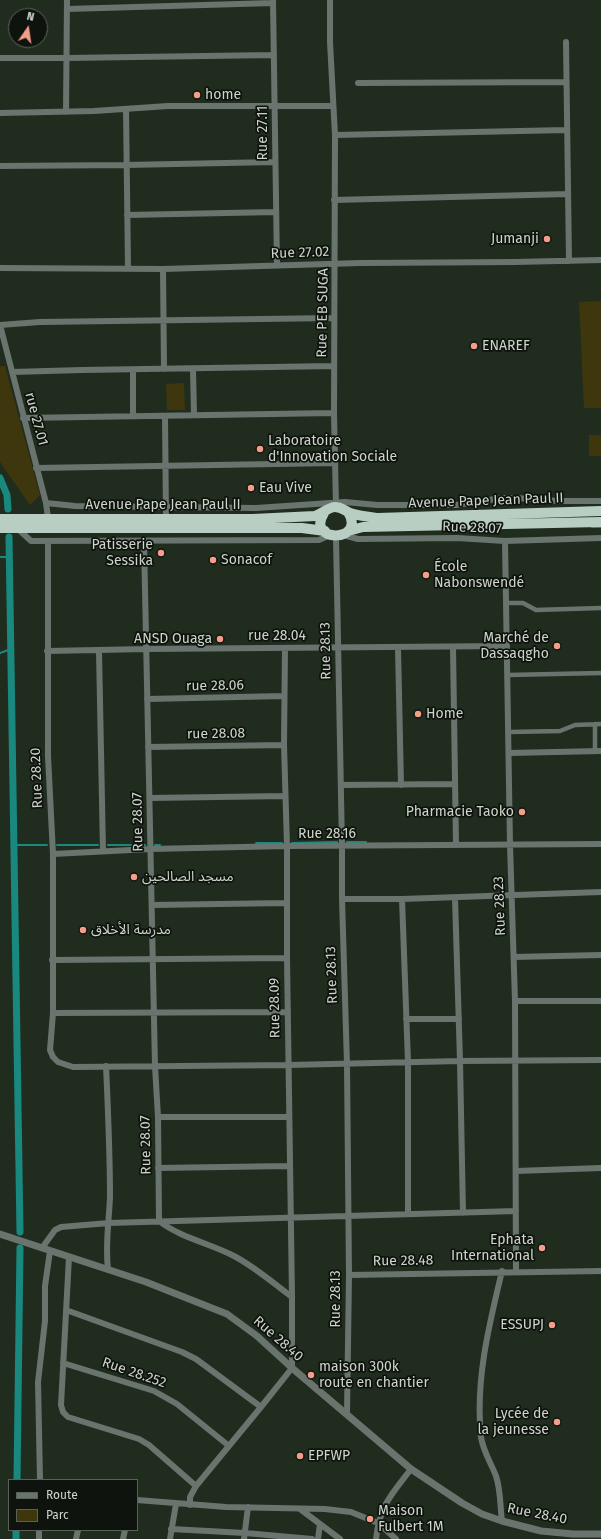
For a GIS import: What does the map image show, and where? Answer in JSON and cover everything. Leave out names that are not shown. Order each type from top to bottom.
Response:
[{"type":"highway","name":"Avenue Pape Jean Paul II","points":[[0,519],[253,520],[303,518],[315,516],[336,505],[348,512],[378,518],[601,512]]},
{"type":"highway","points":[[324,512],[321,522],[336,534],[351,522],[348,512]]},
{"type":"highway","name":"Avenue Pape Jean Paul II","points":[[0,528],[302,528],[336,534],[363,527],[601,522]]},
{"type":"street","points":[[66,112],[67,0]]},
{"type":"street","name":"Rue PEB SUGA","points":[[330,0],[335,135],[334,413],[336,505]]},
{"type":"street","points":[[67,8],[273,2]]},
{"type":"street","name":"Rue 27.11","points":[[273,2],[277,266]]},
{"type":"street","points":[[566,42],[566,130],[569,261]]},
{"type":"street","points":[[0,58],[274,55]]},
{"type":"street","points":[[358,83],[566,82]]},
{"type":"street","points":[[0,113],[66,112],[168,106],[333,106]]},
{"type":"street","points":[[126,109],[128,268]]},
{"type":"street","points":[[335,135],[566,130]]},
{"type":"street","points":[[0,166],[275,162]]},
{"type":"street","points":[[334,200],[568,194]]},
{"type":"street","points":[[127,215],[276,212]]},
{"type":"street","name":"Rue 27.02","points":[[0,268],[163,269],[335,264],[601,260]]},
{"type":"street","points":[[163,269],[164,369]]},
{"type":"street","points":[[0,325],[40,322],[334,318]]},
{"type":"street","name":"rue 27.01","points":[[0,325],[46,503],[48,518]]},
{"type":"street","points":[[12,372],[334,366]]},
{"type":"street","points":[[193,368],[194,415]]},
{"type":"street","points":[[133,370],[133,416]]},
{"type":"street","points":[[23,418],[334,413]]},
{"type":"street","points":[[165,416],[166,520]]},
{"type":"street","points":[[36,468],[335,463]]},
{"type":"street","points":[[46,503],[75,506],[256,508],[336,505],[456,505],[502,498],[558,501],[601,501]]},
{"type":"street","name":"Rue 28.07","points":[[17,528],[31,541],[144,542],[319,540],[336,534],[358,539],[457,538],[505,541],[601,538]]},
{"type":"street","name":"Rue 28.13","points":[[336,534],[342,899],[347,1064],[349,1274],[347,1413]]},
{"type":"street","name":"Rue 28.20","points":[[48,541],[48,756],[53,854],[53,1013],[50,1050],[53,1058],[58,1062],[73,1067],[106,1066]]},
{"type":"street","name":"Rue 28.23","points":[[505,541],[510,845],[515,1001],[514,1060],[516,1271]]},
{"type":"street","name":"Rue 28.07","points":[[144,542],[155,1066],[158,1118],[159,1221]]},
{"type":"street","points":[[507,602],[523,603],[536,610],[601,608]]},
{"type":"street","name":"rue 28.04","points":[[47,651],[507,646]]},
{"type":"street","points":[[453,647],[456,845]]},
{"type":"street","name":"Rue 28.09","points":[[285,648],[284,745],[287,846],[286,904],[292,1368]]},
{"type":"street","points":[[398,648],[401,785]]},
{"type":"street","points":[[99,651],[103,851]]},
{"type":"street","points":[[508,675],[601,673]]},
{"type":"street","name":"rue 28.06","points":[[147,699],[284,696]]},
{"type":"street","points":[[509,753],[598,751],[595,724]]},
{"type":"street","points":[[509,732],[560,731],[575,725],[601,724]]},
{"type":"street","name":"rue 28.08","points":[[148,747],[284,745]]},
{"type":"street","points":[[341,785],[455,784]]},
{"type":"street","points":[[150,798],[285,796]]},
{"type":"street","name":"Rue 28.16","points":[[53,854],[150,849],[287,846],[601,844]]},
{"type":"street","points":[[342,899],[455,898],[512,894],[601,892]]},
{"type":"street","points":[[455,898],[460,1061],[462,1212]]},
{"type":"street","points":[[402,899],[408,1062],[408,1214]]},
{"type":"street","points":[[152,905],[286,904]]},
{"type":"street","points":[[514,957],[601,955]]},
{"type":"street","points":[[52,960],[287,958]]},
{"type":"street","points":[[515,1001],[601,1001]]},
{"type":"street","points":[[53,1013],[288,1012]]},
{"type":"street","points":[[406,1019],[459,1019]]},
{"type":"street","points":[[108,1269],[106,1246],[109,1222],[110,1148],[106,1066],[289,1065],[514,1060],[601,1060]]},
{"type":"street","points":[[158,1118],[289,1117]]},
{"type":"street","points":[[158,1168],[290,1166]]},
{"type":"street","points":[[516,1171],[601,1168]]},
{"type":"street","points":[[42,1248],[55,1230],[61,1227],[109,1222],[516,1211]]},
{"type":"street","points":[[159,1221],[176,1232],[209,1244],[235,1256],[257,1270],[292,1297]]},
{"type":"street","name":"Rue 28.40","points":[[0,1234],[108,1269],[227,1314],[257,1336],[292,1368],[412,1469],[462,1503],[482,1514],[502,1522],[573,1537],[601,1534]]},
{"type":"street","points":[[40,1479],[38,1382],[45,1321],[45,1286],[50,1251]]},
{"type":"street","points":[[68,1257],[61,1405],[63,1412],[68,1417],[139,1439],[149,1444],[196,1486]]},
{"type":"street","points":[[502,1271],[484,1353],[480,1399],[481,1436],[483,1447],[498,1482],[502,1522]]},
{"type":"street","name":"Rue 28.48","points":[[349,1274],[601,1271]]},
{"type":"street","points":[[66,1310],[182,1352],[196,1359],[261,1407]]},
{"type":"street","name":"Rue 28.252","points":[[63,1363],[154,1391],[167,1397],[229,1446]]},
{"type":"street","points":[[190,1505],[190,1497],[196,1486],[292,1368]]},
{"type":"street","points":[[376,1539],[378,1523],[382,1510],[388,1499],[412,1469]]},
{"type":"street","points":[[138,1500],[190,1505],[325,1509],[351,1512],[378,1523],[396,1539]]},
{"type":"street","points":[[170,1539],[176,1504]]},
{"type":"street","points":[[245,1536],[248,1507]]},
{"type":"street","points":[[300,1509],[340,1539]]},
{"type":"street","points":[[318,1539],[320,1524]]},
{"type":"street","points":[[171,1529],[245,1536],[312,1539]]},
{"type":"green space","points":[[601,301],[601,408],[584,408],[579,302]]},
{"type":"green space","points":[[0,366],[5,366],[40,495],[30,505],[0,462]]},
{"type":"green space","points":[[184,383],[185,410],[167,410],[166,384]]},
{"type":"green space","points":[[589,435],[601,435],[601,456],[589,456]]},
{"type":"waterway","points":[[0,478],[7,495],[8,509]]},
{"type":"waterway","points":[[592,527],[601,527]]},
{"type":"waterway","points":[[9,537],[20,1232]]},
{"type":"waterway","points":[[0,557],[10,557]]},
{"type":"waterway","points":[[0,653],[11,649]]},
{"type":"waterway","points":[[292,843],[337,842]]},
{"type":"waterway","points":[[347,842],[366,842]]},
{"type":"waterway","points":[[256,843],[282,843]]},
{"type":"waterway","points":[[14,845],[47,845]]},
{"type":"waterway","points":[[57,845],[98,845]]},
{"type":"waterway","points":[[108,845],[145,845]]},
{"type":"waterway","points":[[155,845],[160,845]]},
{"type":"waterway","points":[[17,1479],[20,1248]]},
{"type":"waterway","points":[[16,1531],[16,1539]]},
{"type":"place","name":"home","points":[[197,95]]},
{"type":"place","name":"Jumanji","points":[[547,239]]},
{"type":"place","name":"ENAREF","points":[[474,346]]},
{"type":"place","name":"Laboratoire d'Innovation Sociale","points":[[260,449]]},
{"type":"place","name":"Eau Vive","points":[[251,488]]},
{"type":"place","name":"Patisserie Sessika","points":[[161,553]]},
{"type":"place","name":"Sonacof","points":[[213,560]]},
{"type":"place","name":"École Nabonswendé","points":[[426,575]]},
{"type":"place","name":"ANSD Ouaga","points":[[220,639]]},
{"type":"place","name":"Marché de Dassaqgho","points":[[557,646]]},
{"type":"place","name":"Home","points":[[418,714]]},
{"type":"place","name":"Pharmacie Taoko","points":[[522,812]]},
{"type":"place","name":"مسجد الصالحين","points":[[134,877]]},
{"type":"place","name":"مدرسة الأخلاق","points":[[83,930]]},
{"type":"place","name":"Ephata International","points":[[542,1248]]},
{"type":"place","name":"ESSUPJ","points":[[552,1325]]},
{"type":"place","name":"maison 300k route en chantier","points":[[311,1375]]},
{"type":"place","name":"Lycée de la jeunesse","points":[[557,1422]]},
{"type":"place","name":"EPFWP","points":[[300,1456]]},
{"type":"place","name":"Maison Fulbert 1M","points":[[370,1519]]}]
